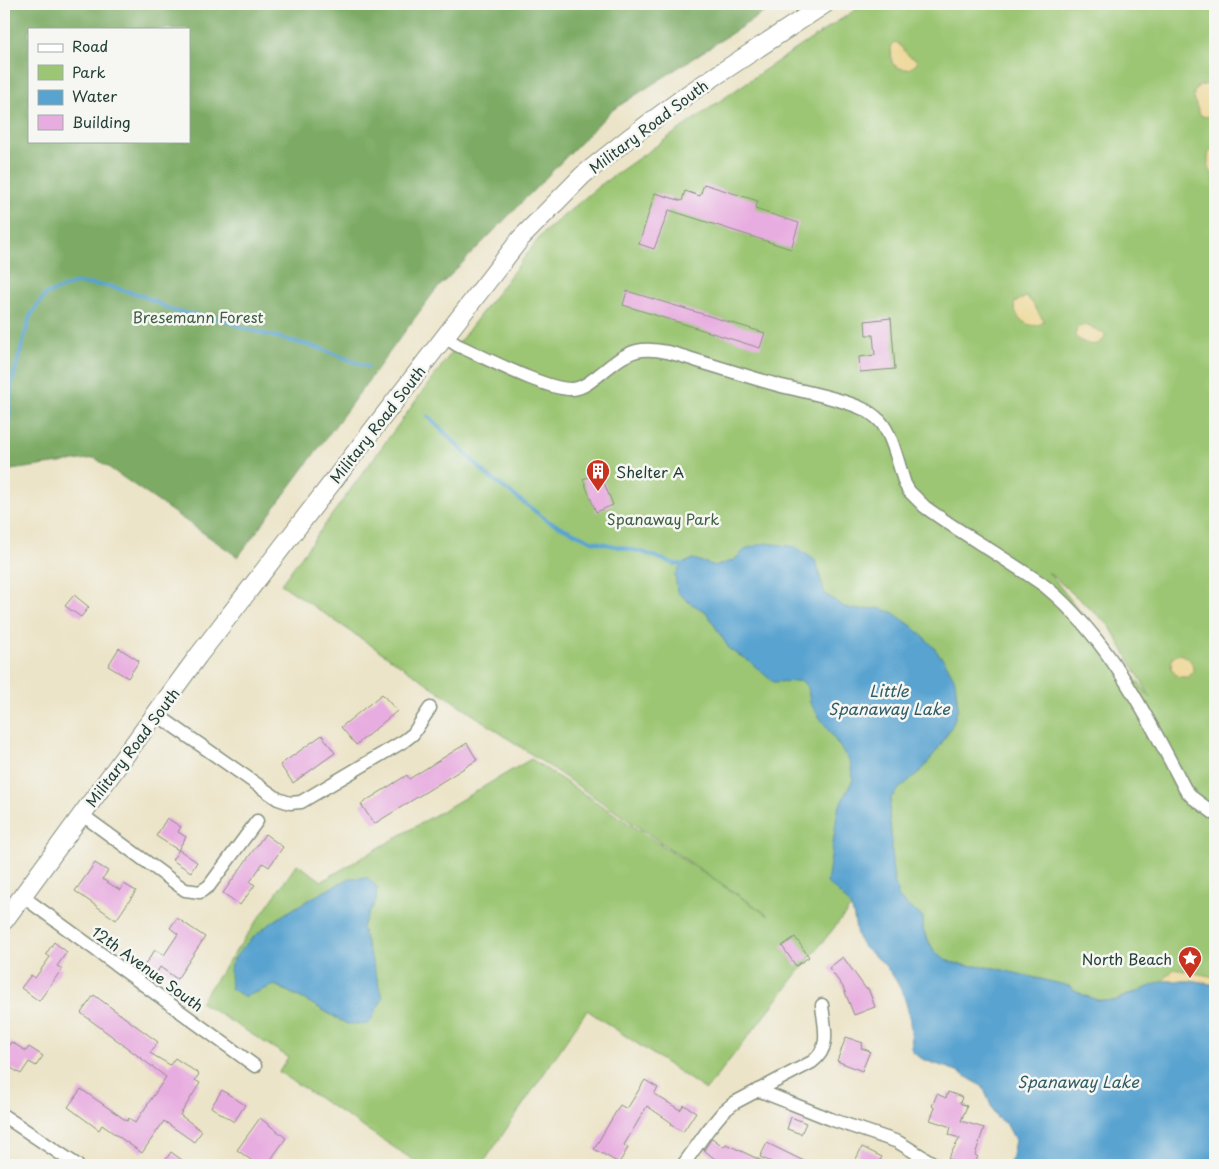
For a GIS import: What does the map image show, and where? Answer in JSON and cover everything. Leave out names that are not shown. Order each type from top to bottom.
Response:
[{"type":"main road","name":"Military Road South","points":[[4,921],[203,649],[521,238],[602,158],[691,92],[825,4]]},
{"type":"street","points":[[445,337],[457,345],[554,387],[573,389],[580,387],[628,354],[644,350],[654,350],[674,353],[773,384],[862,408],[882,422],[888,432],[905,484],[925,508],[1045,586],[1081,621],[1098,642],[1141,705],[1185,789],[1193,798],[1215,814]]},
{"type":"street","points":[[156,714],[278,799],[296,803],[404,741],[413,734],[430,708]]},
{"type":"street","points":[[82,814],[185,890],[200,892],[209,886],[257,821]]},
{"type":"street","name":"12th Avenue South","points":[[22,896],[255,1066]]},
{"type":"street","points":[[683,1165],[708,1130],[723,1112],[734,1103],[820,1056],[826,1042],[822,1005]]},
{"type":"street","points":[[758,1090],[833,1120],[898,1142],[936,1165]]},
{"type":"street","points":[[4,1116],[77,1165]]},
{"type":"green space","name":"Bresemann Forest","points":[[4,4],[777,4],[611,111],[434,292],[238,557],[95,458],[4,471]]},
{"type":"green space","name":"Spanaway Park","points":[[864,4],[1215,4],[1215,985],[1196,981],[1131,993],[1114,1001],[1097,1000],[1083,995],[1069,986],[994,968],[950,962],[934,951],[923,930],[923,917],[899,898],[851,907],[706,1090],[587,1010],[482,1165],[421,1165],[279,1072],[288,1057],[200,1002],[297,864],[322,881],[531,759],[769,916],[281,584],[457,345],[543,233],[599,186],[760,73]],"holes":[[[1048,572],[1109,625],[1151,698]],[[350,878],[377,887],[376,900],[362,927],[305,1000],[275,985],[247,943],[297,908]]]},
{"type":"sand","points":[[895,42],[908,55],[916,59],[917,63],[914,66],[902,69],[892,63],[891,48]]},
{"type":"sand","points":[[1210,84],[1215,88],[1215,105],[1210,115],[1206,117],[1200,115],[1194,100],[1194,92],[1198,86]]},
{"type":"sand","points":[[1215,149],[1215,175],[1209,169],[1208,158],[1209,152]]},
{"type":"sand","points":[[1026,297],[1044,321],[1034,325],[1024,322],[1019,318],[1014,307],[1015,302]]},
{"type":"sand","points":[[1085,325],[1104,333],[1105,337],[1102,341],[1095,345],[1086,343],[1075,336],[1077,328]]},
{"type":"sand","points":[[1179,654],[1185,656],[1191,662],[1193,671],[1189,677],[1178,677],[1171,669],[1172,658]]},
{"type":"sand","name":"North Beach","points":[[1174,969],[1215,977],[1215,985],[1196,981],[1163,981]]},
{"type":"water","points":[[766,543],[796,547],[815,560],[825,594],[844,607],[858,610],[878,608],[892,612],[912,626],[931,644],[946,663],[955,680],[958,707],[953,724],[924,768],[891,798],[889,813],[892,865],[899,898],[923,917],[923,930],[934,951],[950,962],[994,968],[1069,986],[1083,995],[1097,1000],[1114,1001],[1163,981],[1196,981],[1215,985],[1215,1165],[1010,1165],[1015,1140],[1007,1125],[996,1117],[983,1087],[957,1071],[924,1060],[912,1052],[909,1015],[898,983],[882,962],[862,945],[858,938],[853,912],[841,895],[827,883],[838,809],[853,779],[850,762],[810,703],[808,688],[802,681],[773,682],[749,661],[730,650],[706,612],[690,603],[677,592],[675,574],[682,564],[693,559],[716,566],[734,560],[747,548]]},
{"type":"water","points":[[350,878],[368,878],[377,887],[376,900],[362,927],[383,998],[369,1024],[347,1024],[275,985],[244,997],[231,988],[231,965],[252,938],[284,914]]},
{"type":"building","points":[[704,184],[758,201],[755,209],[799,223],[791,249],[669,210],[654,249],[639,244],[655,193],[682,201],[685,191],[700,196]]},
{"type":"building","points":[[627,291],[765,333],[760,348],[623,305]]},
{"type":"building","points":[[891,318],[895,369],[860,372],[859,357],[875,355],[873,335],[866,335],[865,321]]},
{"type":"building","name":"Shelter A","points":[[600,473],[613,505],[596,512],[583,479]]},
{"type":"building","points":[[74,595],[89,607],[81,617],[65,606]]},
{"type":"building","points":[[119,648],[139,661],[128,678],[108,666]]},
{"type":"building","points":[[382,694],[397,711],[356,745],[341,727]]},
{"type":"building","points":[[322,735],[335,753],[293,783],[280,765]]},
{"type":"building","points":[[467,743],[477,760],[374,824],[361,804],[407,775],[409,779]]},
{"type":"building","points":[[167,818],[181,827],[178,832],[186,837],[178,850],[156,836]]},
{"type":"building","points":[[265,834],[283,847],[269,867],[263,863],[250,882],[255,885],[240,905],[223,893]]},
{"type":"building","points":[[179,850],[197,862],[191,872],[172,860]]},
{"type":"building","points":[[95,863],[108,871],[102,879],[120,890],[124,884],[136,891],[116,920],[75,891]]},
{"type":"building","points":[[177,918],[205,937],[177,979],[160,967],[156,974],[144,966],[155,950],[164,955],[178,934],[170,928]]},
{"type":"building","points":[[795,937],[809,957],[796,966],[782,946]]},
{"type":"building","points":[[54,942],[67,952],[57,966],[62,969],[39,1001],[21,988],[31,975],[35,978],[50,957],[46,954]]},
{"type":"building","points":[[843,957],[866,989],[868,988],[875,1007],[854,1015],[843,987],[829,968]]},
{"type":"building","points":[[94,995],[158,1042],[150,1053],[170,1065],[175,1058],[199,1074],[195,1080],[200,1083],[180,1115],[202,1131],[194,1142],[164,1121],[142,1153],[102,1125],[99,1130],[68,1107],[81,1089],[127,1121],[129,1118],[135,1123],[166,1077],[81,1013]]},
{"type":"building","points":[[846,1037],[863,1043],[861,1048],[870,1051],[862,1071],[837,1061]]},
{"type":"building","points":[[11,1042],[26,1051],[29,1047],[43,1056],[36,1066],[29,1062],[21,1074],[11,1068],[4,1079],[4,1053]]},
{"type":"building","points":[[645,1080],[658,1088],[654,1094],[680,1110],[684,1105],[696,1112],[683,1132],[647,1106],[624,1145],[628,1148],[619,1163],[594,1149],[620,1105],[627,1109]]},
{"type":"building","points":[[222,1090],[245,1105],[234,1122],[211,1107]]},
{"type":"building","points":[[948,1092],[962,1097],[960,1103],[967,1106],[961,1121],[984,1128],[975,1155],[978,1157],[973,1165],[960,1165],[948,1158],[960,1138],[949,1135],[951,1127],[930,1120],[935,1108],[932,1106],[937,1094],[946,1098]]},
{"type":"building","points":[[791,1117],[806,1123],[801,1134],[787,1129]]},
{"type":"building","points":[[260,1118],[286,1138],[267,1165],[258,1165],[237,1150]]},
{"type":"building","points":[[712,1138],[724,1147],[726,1144],[771,1165],[729,1165],[715,1159],[704,1150]]},
{"type":"building","points":[[767,1143],[812,1165],[778,1165],[760,1157]]},
{"type":"building","points":[[862,1147],[882,1157],[877,1165],[853,1165]]},
{"type":"building","points":[[171,1152],[189,1165],[162,1165]]},
{"type":"waterway","points":[[4,436],[9,420],[11,386],[30,316],[45,295],[75,283],[109,286],[143,296],[174,311],[221,319],[246,329],[319,348],[368,367]]},
{"type":"waterway","points":[[4,400],[11,396]]},
{"type":"waterway","points":[[428,416],[487,475],[548,521],[592,541],[642,552],[675,564],[682,564]]},
{"type":"place","name":"Shelter A","points":[[598,492]]},
{"type":"place","name":"North Beach","points":[[1190,979]]},
{"type":"water label","name":"Little Spanaway Lake","points":[[889,699]]},
{"type":"water label","name":"Spanaway Lake","points":[[1078,1081]]}]
